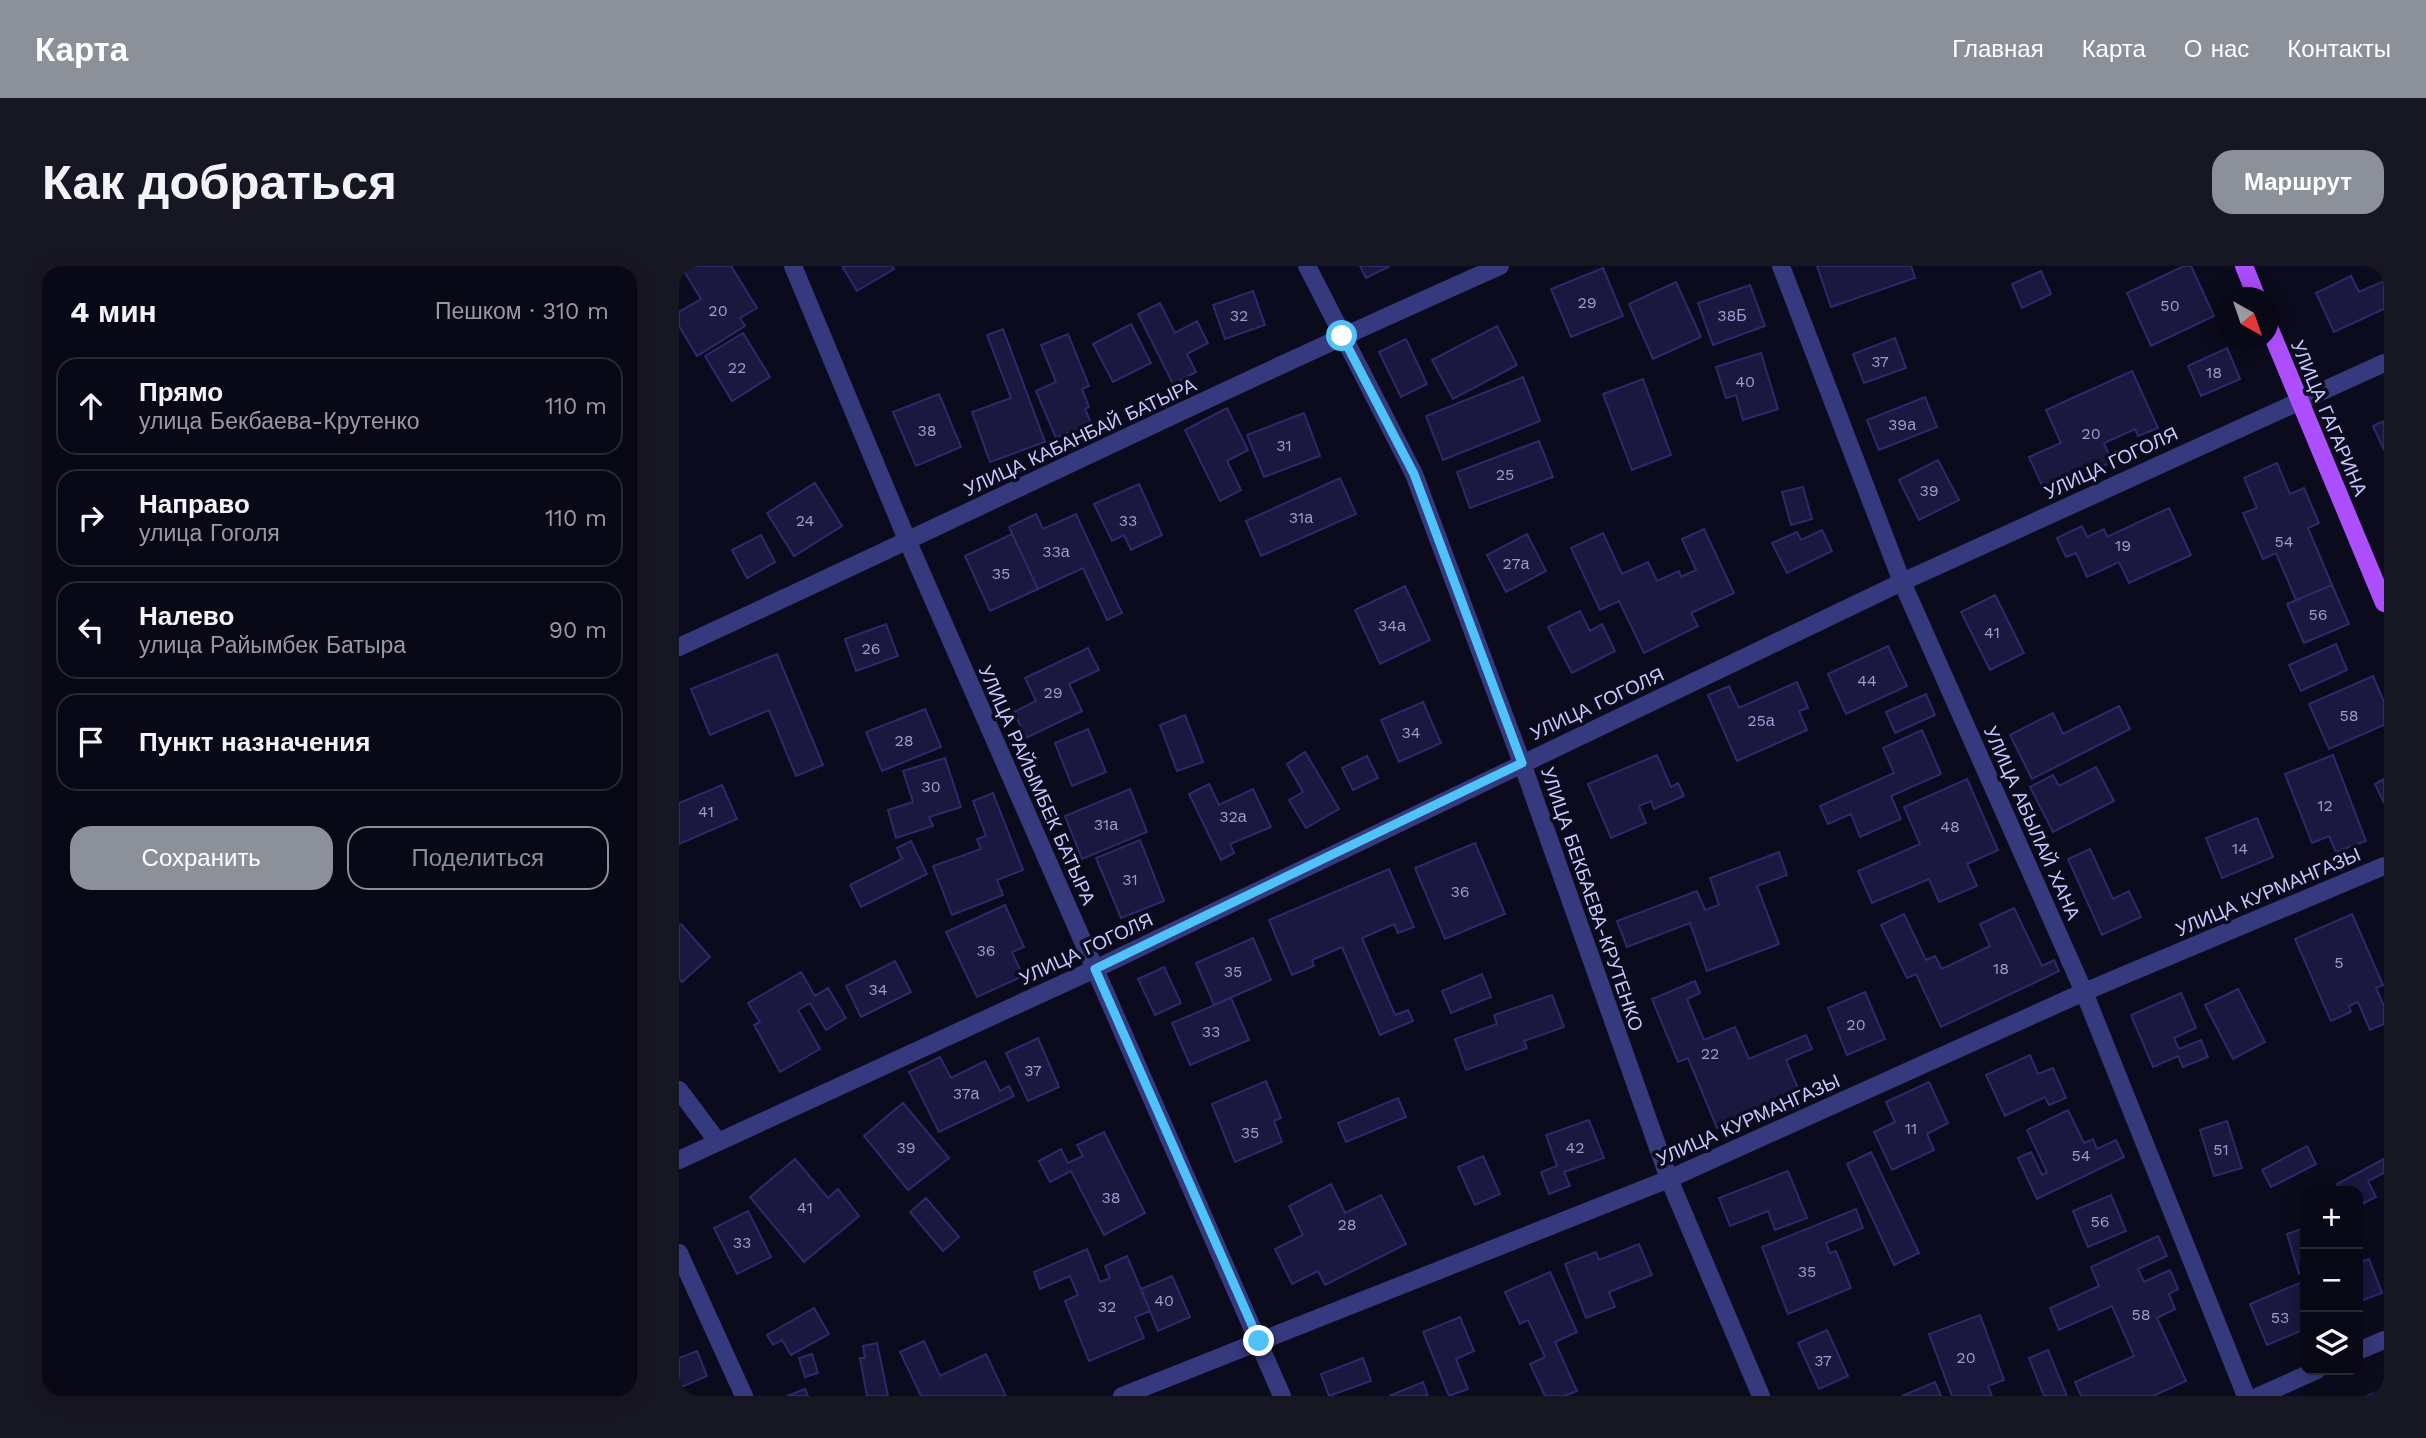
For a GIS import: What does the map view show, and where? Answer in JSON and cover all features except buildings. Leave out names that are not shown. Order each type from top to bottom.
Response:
[{"type":"main road","points":[[2244,266],[2253,287]]},
{"type":"main road","name":"УЛИЦА ГАГАРИНА","points":[[2278,350],[2384,603]]},
{"type":"street","name":"УЛИЦА РАЙЫМБЕК БАТЫРА","points":[[793,266],[908,542],[1282,1396]]},
{"type":"street","name":"УЛИЦА БЕКБАЕВА-КРУТЕНКО","points":[[1307,266],[1414,474],[1522,763],[1669,1179],[1761,1396]]},
{"type":"street","name":"УЛИЦА КАБАНБАЙ БАТЫРА","points":[[679,647],[908,542],[1342,336],[1500,266]]},
{"type":"street","name":"УЛИЦА АБЫЛАЙ ХАНА","points":[[1781,266],[1902,582],[2084,992],[2246,1396]]},
{"type":"street","name":"УЛИЦА ГОГОЛЯ","points":[[679,1160],[1095,969],[1902,582],[2384,363]]},
{"type":"street","name":"УЛИЦА КУРМАНГАЗЫ","points":[[1122,1396],[1669,1179],[2084,992],[2384,866]]},
{"type":"street","points":[[679,1090],[718,1142]]},
{"type":"street","points":[[679,1252],[744,1396]]},
{"type":"street","points":[[2363,1350],[2384,1340]]},
{"type":"street","points":[[2259,1396],[2306,1375]]},
{"type":"route","points":[[1259,1341],[1095,969],[1522,763],[1414,474],[1342,336]]}]
